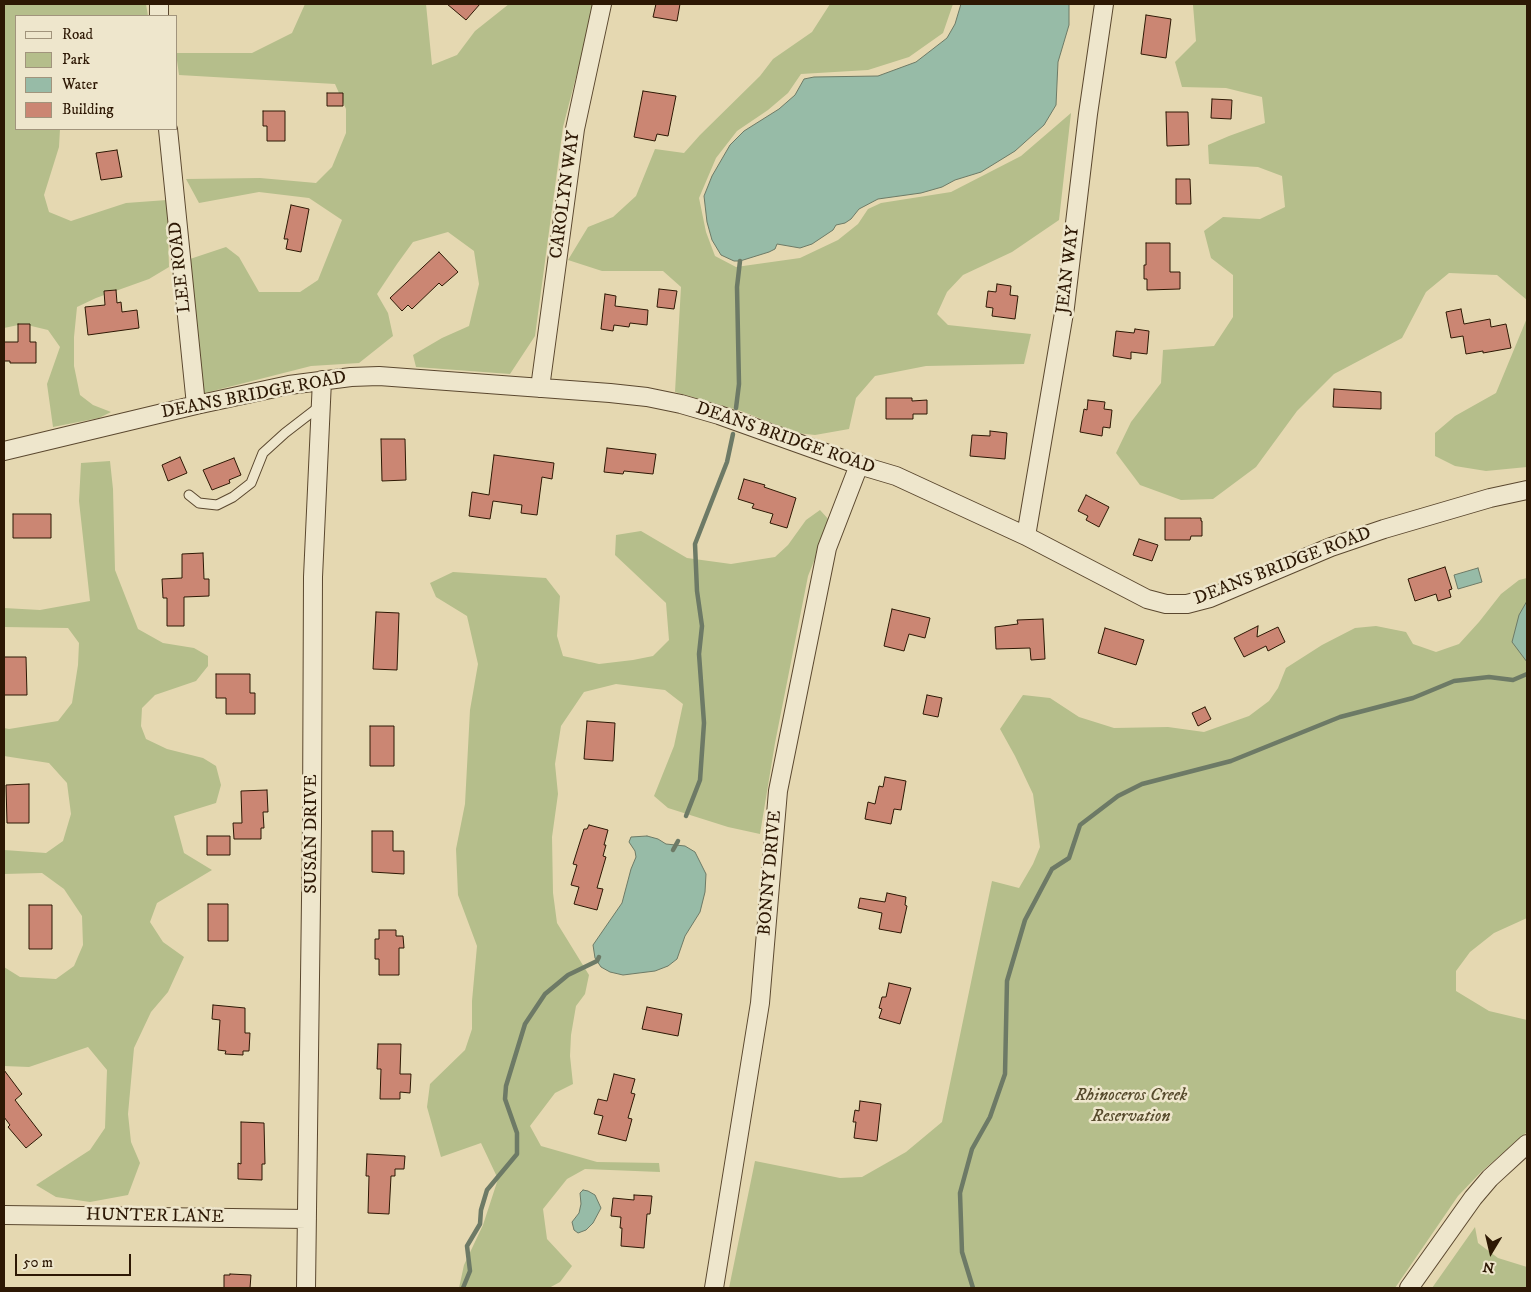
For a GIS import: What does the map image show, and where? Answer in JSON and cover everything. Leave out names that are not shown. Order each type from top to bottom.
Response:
[{"type":"street","name":"CAROLYN WAY","points":[[540,388],[574,129],[602,4]]},
{"type":"street","name":"JEAN WAY","points":[[1026,536],[1065,308],[1066,286],[1089,104],[1104,4]]},
{"type":"street","name":"LEE ROAD","points":[[168,130],[196,405]]},
{"type":"street","name":"DEANS BRIDGE ROAD","points":[[4,451],[196,405],[351,376],[379,376],[647,397],[719,415],[896,476],[1026,536],[1147,599],[1166,604],[1187,604],[1210,598],[1331,547],[1384,529],[1527,490]]},
{"type":"street","name":"SUSAN DRIVE","points":[[306,1288],[313,577],[322,380]]},
{"type":"street","name":"BONNY DRIVE","points":[[714,1288],[760,1003],[778,791],[827,548],[860,465]]},
{"type":"street","points":[[1409,1288],[1472,1198],[1490,1178],[1527,1144]]},
{"type":"street","name":"HUNTER LANE","points":[[4,1215],[307,1220]]},
{"type":"lane","points":[[189,495],[199,503],[217,505],[233,497],[251,483],[263,453],[284,433],[321,406]]},
{"type":"green space","points":[[4,4],[146,4],[148,15],[15,15],[15,130],[60,130],[59,147],[44,195],[49,212],[71,221],[126,203],[167,200],[169,267],[149,279],[96,298],[77,307],[74,366],[80,395],[93,405],[111,412],[99,418],[53,427],[47,384],[60,347],[48,330],[23,324],[4,328]]},
{"type":"green space","points":[[305,4],[426,4],[432,65],[457,55],[475,31],[509,4],[597,4],[563,127],[535,336],[510,374],[416,367],[413,355],[442,338],[469,326],[479,284],[474,251],[448,232],[413,242],[397,264],[377,294],[388,313],[393,336],[359,363],[311,366],[201,394],[190,259],[226,247],[239,257],[259,292],[300,292],[318,280],[342,220],[309,198],[259,192],[199,203],[186,179],[260,178],[316,183],[332,167],[346,133],[346,109],[335,84],[179,75],[178,53],[252,53],[292,33]]},
{"type":"green space","points":[[830,4],[953,4],[943,33],[909,57],[868,70],[801,74],[788,93],[768,110],[737,131],[716,158],[699,198],[706,232],[715,256],[736,267],[800,258],[838,240],[858,224],[868,209],[881,203],[951,192],[1021,156],[1071,113],[1059,220],[1012,252],[963,275],[947,292],[937,314],[948,325],[1031,334],[1024,364],[926,366],[875,376],[856,398],[849,429],[815,435],[797,433],[741,411],[675,392],[681,287],[663,271],[602,271],[568,260],[588,227],[613,217],[636,196],[655,149],[684,153],[760,76],[773,59],[812,32]]},
{"type":"green space","points":[[1190,4],[1527,4],[1527,300],[1497,275],[1449,273],[1426,292],[1402,338],[1334,374],[1297,411],[1256,467],[1213,499],[1181,500],[1140,485],[1116,453],[1131,422],[1161,383],[1163,350],[1214,346],[1233,317],[1233,275],[1211,258],[1204,231],[1223,217],[1260,219],[1285,207],[1282,176],[1258,167],[1209,164],[1208,145],[1265,123],[1262,97],[1226,88],[1182,87],[1175,62],[1196,41],[1193,5]]},
{"type":"green space","points":[[1527,318],[1527,467],[1486,471],[1455,466],[1435,456],[1435,433],[1455,416],[1496,393]]},
{"type":"green space","points":[[110,461],[113,489],[115,570],[138,629],[163,643],[194,648],[208,656],[208,666],[196,681],[155,695],[142,708],[141,726],[146,739],[167,749],[203,758],[216,766],[221,785],[216,803],[174,816],[184,853],[212,870],[157,903],[150,922],[163,942],[184,957],[168,992],[151,1012],[134,1048],[128,1114],[131,1142],[140,1163],[128,1195],[90,1202],[56,1197],[36,1185],[90,1150],[105,1128],[107,1070],[88,1047],[29,1067],[4,1066],[4,967],[20,977],[56,979],[74,966],[83,945],[82,916],[64,889],[42,873],[4,874],[4,850],[46,853],[63,841],[71,814],[67,783],[49,763],[4,756],[4,728],[9,729],[58,721],[72,703],[78,665],[79,643],[68,628],[4,627],[4,608],[40,610],[90,601],[79,501],[81,463]]},
{"type":"green space","points":[[820,510],[830,521],[808,576],[775,743],[760,834],[728,827],[668,808],[654,796],[674,746],[683,704],[665,690],[616,684],[584,692],[561,726],[555,764],[558,794],[552,837],[553,893],[557,923],[589,975],[585,994],[576,1006],[571,1035],[570,1056],[573,1084],[555,1093],[530,1126],[541,1146],[597,1162],[659,1163],[660,1172],[585,1169],[567,1179],[543,1209],[547,1239],[572,1266],[560,1282],[549,1288],[459,1288],[464,1265],[483,1225],[498,1179],[481,1143],[441,1157],[427,1107],[430,1084],[465,1050],[472,1029],[472,1001],[477,946],[458,895],[456,849],[465,804],[470,710],[478,664],[467,616],[436,597],[430,583],[453,572],[546,578],[560,596],[557,636],[563,656],[599,664],[633,660],[653,656],[669,640],[666,603],[615,555],[616,535],[641,531],[687,558],[731,564],[775,557],[788,545],[806,520]]},
{"type":"green space","name":"Rhinoceros Creek Reservation","points":[[1527,578],[1527,918],[1494,933],[1470,952],[1456,971],[1456,991],[1489,1011],[1527,1020],[1527,1132],[1481,1172],[1458,1196],[1395,1288],[729,1288],[755,1161],[840,1178],[862,1177],[906,1152],[942,1122],[992,881],[1019,888],[1033,864],[1040,847],[1033,794],[1000,729],[1023,695],[1050,698],[1079,717],[1114,728],[1168,727],[1204,732],[1249,716],[1269,701],[1278,688],[1286,668],[1322,645],[1355,628],[1376,626],[1406,632],[1413,644],[1436,652],[1459,644],[1501,594],[1519,580]]},
{"type":"green space","points":[[1475,1227],[1478,1243],[1498,1258],[1527,1267],[1527,1288],[1432,1288]]},
{"type":"water","points":[[961,4],[1069,4],[1069,25],[1058,62],[1056,105],[1044,125],[1015,151],[981,172],[921,193],[878,199],[859,209],[851,219],[836,225],[833,230],[812,244],[800,248],[777,244],[775,249],[769,252],[740,261],[734,261],[721,255],[712,240],[707,222],[704,196],[712,176],[730,145],[744,131],[779,109],[795,95],[804,79],[814,77],[878,76],[916,62],[947,38],[955,24]]},
{"type":"water","points":[[1478,568],[1482,582],[1458,589],[1454,575]]},
{"type":"water","points":[[1527,601],[1527,662],[1512,642],[1519,615]]},
{"type":"water","points":[[647,836],[658,839],[666,844],[685,846],[695,852],[706,874],[705,892],[700,912],[685,936],[677,959],[668,966],[655,971],[623,975],[610,972],[601,967],[595,958],[593,945],[622,903],[636,857],[635,851],[629,842],[631,837]]},
{"type":"water","points":[[583,1190],[595,1195],[601,1208],[593,1223],[586,1230],[578,1233],[574,1230],[572,1222],[579,1213],[581,1204],[580,1193]]},
{"type":"building","points":[[447,4],[480,4],[466,20]]},
{"type":"building","points":[[656,4],[680,4],[677,21],[653,17]]},
{"type":"building","points":[[1146,15],[1171,19],[1166,58],[1141,54]]},
{"type":"building","points":[[643,91],[676,96],[668,136],[657,134],[655,141],[634,137]]},
{"type":"building","points":[[327,93],[343,93],[343,106],[327,106]]},
{"type":"building","points":[[1212,99],[1232,100],[1231,119],[1211,118]]},
{"type":"building","points":[[263,111],[285,111],[285,141],[267,141],[267,126],[263,126]]},
{"type":"building","points":[[1166,112],[1188,112],[1189,145],[1167,146]]},
{"type":"building","points":[[117,150],[122,177],[101,180],[96,153]]},
{"type":"building","points":[[1176,179],[1190,179],[1191,204],[1176,204]]},
{"type":"building","points":[[291,205],[309,209],[301,252],[286,249],[288,239],[284,239]]},
{"type":"building","points":[[1146,243],[1170,243],[1170,272],[1180,272],[1180,289],[1147,290],[1147,279],[1144,279]]},
{"type":"building","points":[[439,252],[458,272],[442,286],[439,283],[412,309],[408,305],[402,311],[390,298]]},
{"type":"building","points":[[997,284],[1011,286],[1010,295],[1018,296],[1015,319],[992,316],[993,308],[986,307],[988,291],[996,292]]},
{"type":"building","points":[[659,289],[677,291],[674,309],[657,307]]},
{"type":"building","points":[[116,290],[117,303],[121,302],[122,312],[137,310],[139,328],[88,335],[85,307],[105,305],[104,291]]},
{"type":"building","points":[[605,294],[616,296],[615,306],[648,310],[647,325],[630,323],[629,327],[614,325],[613,331],[601,329]]},
{"type":"building","points":[[1461,309],[1464,324],[1490,319],[1491,327],[1506,324],[1511,348],[1466,354],[1463,336],[1451,338],[1446,312]]},
{"type":"building","points":[[18,324],[30,324],[30,342],[36,342],[36,363],[10,363],[10,361],[4,361],[4,342],[18,342]]},
{"type":"building","points":[[1135,329],[1149,331],[1147,354],[1131,352],[1131,359],[1113,356],[1116,331],[1134,333]]},
{"type":"building","points":[[1334,389],[1381,392],[1381,409],[1333,407]]},
{"type":"building","points":[[886,398],[912,398],[912,401],[927,400],[927,414],[913,414],[913,419],[886,419]]},
{"type":"building","points":[[1088,400],[1105,402],[1104,409],[1112,410],[1110,428],[1103,427],[1102,436],[1080,432],[1084,409],[1087,410]]},
{"type":"building","points":[[990,431],[1007,433],[1005,459],[970,456],[972,435],[990,436]]},
{"type":"building","points":[[381,439],[405,439],[406,480],[382,481]]},
{"type":"building","points":[[607,448],[656,454],[653,474],[624,471],[623,474],[604,472]]},
{"type":"building","points":[[494,455],[554,463],[552,479],[542,477],[537,515],[521,513],[522,505],[493,501],[490,519],[469,516],[472,492],[489,495]]},
{"type":"building","points":[[180,457],[187,473],[168,481],[162,465]]},
{"type":"building","points":[[234,458],[241,475],[229,480],[230,483],[212,490],[203,470]]},
{"type":"building","points":[[744,479],[765,485],[764,487],[796,498],[787,528],[770,523],[773,514],[752,508],[754,504],[738,499]]},
{"type":"building","points":[[1086,495],[1109,507],[1099,527],[1086,520],[1088,516],[1078,511]]},
{"type":"building","points":[[13,514],[51,514],[51,538],[13,538]]},
{"type":"building","points":[[1165,518],[1201,518],[1202,536],[1191,536],[1190,540],[1165,540]]},
{"type":"building","points":[[1139,539],[1158,545],[1152,561],[1133,555]]},
{"type":"building","points":[[203,553],[204,579],[209,579],[209,596],[184,597],[184,626],[167,626],[167,598],[163,598],[162,579],[182,578],[182,554]]},
{"type":"building","points":[[1445,567],[1452,589],[1449,590],[1451,597],[1438,601],[1436,594],[1415,601],[1408,579]]},
{"type":"building","points":[[892,609],[930,618],[925,638],[909,634],[904,651],[884,646]]},
{"type":"building","points":[[376,612],[399,613],[397,670],[373,669]]},
{"type":"building","points":[[1043,619],[1045,659],[1031,660],[1030,648],[996,649],[995,627],[1018,624],[1017,620]]},
{"type":"building","points":[[1258,626],[1257,637],[1278,627],[1285,642],[1268,651],[1266,646],[1244,657],[1234,638]]},
{"type":"building","points":[[1105,628],[1144,640],[1136,665],[1098,653]]},
{"type":"building","points":[[4,657],[26,657],[27,695],[4,695]]},
{"type":"building","points":[[216,674],[250,674],[250,693],[255,693],[255,714],[226,714],[226,698],[216,698]]},
{"type":"building","points":[[927,695],[942,698],[938,717],[923,714]]},
{"type":"building","points":[[1205,707],[1211,719],[1198,726],[1192,713]]},
{"type":"building","points":[[587,721],[615,723],[613,761],[584,759]]},
{"type":"building","points":[[370,726],[394,726],[394,766],[370,766]]},
{"type":"building","points":[[885,777],[906,781],[901,810],[894,809],[891,824],[865,819],[868,802],[875,804],[879,786],[883,787]]},
{"type":"building","points":[[29,784],[29,823],[7,823],[6,785]]},
{"type":"building","points":[[267,790],[268,812],[263,812],[264,828],[261,828],[261,839],[234,839],[233,823],[242,823],[241,791]]},
{"type":"building","points":[[589,825],[608,830],[603,856],[606,857],[597,888],[603,889],[597,910],[574,904],[579,887],[571,885],[577,865],[573,864],[584,829],[587,829]]},
{"type":"building","points":[[372,831],[393,831],[393,851],[404,851],[404,874],[372,872]]},
{"type":"building","points":[[207,836],[230,836],[230,855],[207,855]]},
{"type":"building","points":[[887,893],[906,897],[905,905],[907,906],[901,933],[879,929],[882,913],[858,908],[860,898],[885,902]]},
{"type":"building","points":[[208,904],[228,904],[228,941],[208,941]]},
{"type":"building","points":[[29,905],[52,905],[52,949],[29,949]]},
{"type":"building","points":[[379,930],[396,930],[396,936],[403,936],[404,948],[399,948],[399,975],[379,975],[379,959],[375,959],[375,939],[379,939]]},
{"type":"building","points":[[889,983],[911,988],[900,1024],[879,1018],[882,1009],[879,1008],[882,997],[886,997]]},
{"type":"building","points":[[213,1005],[245,1008],[245,1033],[250,1033],[249,1051],[243,1051],[243,1055],[225,1054],[226,1051],[218,1050],[220,1020],[212,1019]]},
{"type":"building","points":[[647,1007],[682,1014],[678,1036],[642,1029]]},
{"type":"building","points":[[378,1044],[401,1044],[400,1074],[411,1074],[410,1093],[400,1092],[400,1099],[380,1099],[381,1069],[377,1069]]},
{"type":"building","points":[[4,1070],[22,1094],[15,1100],[42,1135],[26,1148],[8,1127],[10,1125],[4,1117]]},
{"type":"building","points":[[614,1074],[635,1079],[631,1093],[635,1094],[628,1118],[632,1119],[626,1141],[598,1134],[603,1116],[594,1114],[598,1099],[607,1101]]},
{"type":"building","points":[[860,1101],[881,1104],[877,1141],[854,1138],[856,1122],[853,1122],[855,1110],[859,1111]]},
{"type":"building","points":[[241,1122],[264,1123],[265,1164],[262,1164],[262,1180],[238,1179],[238,1163],[241,1164]]},
{"type":"building","points":[[367,1154],[405,1156],[404,1169],[395,1169],[395,1176],[391,1176],[389,1214],[368,1213],[369,1176],[366,1176]]},
{"type":"building","points":[[634,1195],[652,1196],[650,1214],[647,1214],[644,1248],[621,1246],[621,1217],[611,1216],[613,1198],[634,1200]]},
{"type":"building","points":[[224,1275],[251,1275],[250,1288],[224,1288]]},
{"type":"waterway","points":[[736,408],[739,384],[737,287],[740,261]]},
{"type":"waterway","points":[[686,816],[700,780],[704,723],[699,654],[702,626],[697,591],[695,544],[727,462],[733,434]]},
{"type":"waterway","points":[[973,1288],[962,1252],[960,1193],[972,1149],[990,1117],[1005,1074],[1007,981],[1025,920],[1052,869],[1069,858],[1080,825],[1118,796],[1142,784],[1231,761],[1340,717],[1413,698],[1454,681],[1489,677],[1513,680],[1527,674]]},
{"type":"waterway","points":[[673,850],[678,841]]},
{"type":"waterway","points":[[463,1288],[470,1271],[467,1246],[480,1224],[481,1210],[487,1190],[517,1154],[517,1133],[505,1099],[506,1086],[525,1024],[545,994],[568,975],[597,961],[599,957]]}]
